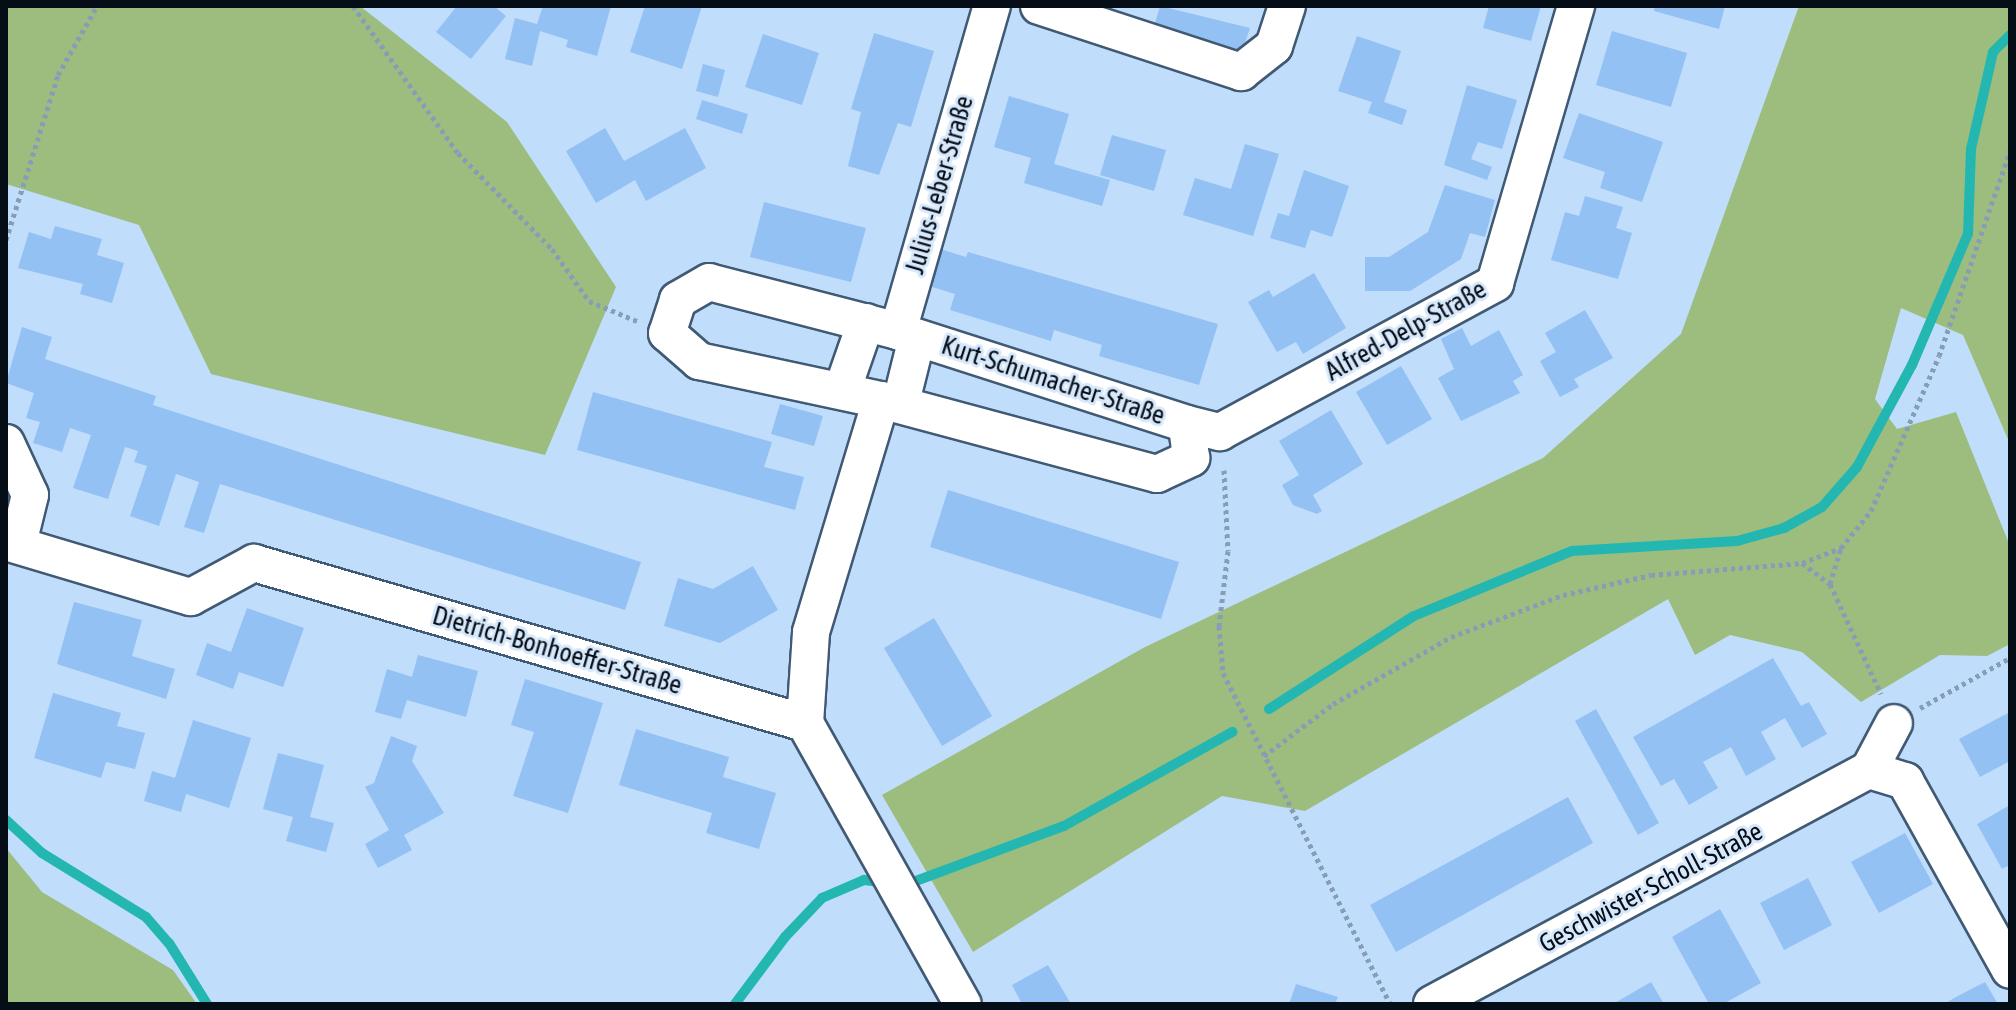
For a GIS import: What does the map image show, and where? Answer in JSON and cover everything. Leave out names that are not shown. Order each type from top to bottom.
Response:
[{"type":"street","name":"Julius-Leber-Straße","points":[[843,388],[894,330],[992,6]]},
{"type":"street","points":[[1039,6],[1241,72],[1274,46],[1287,6]]},
{"type":"street","name":"Alfred-Delp-Straße","points":[[1204,428],[1495,283],[1576,6]]},
{"type":"street","points":[[891,401],[843,388],[699,361],[667,333],[678,300],[709,282],[894,330]]},
{"type":"street","name":"Kurt-Schumacher-Straße","points":[[805,723],[811,632],[891,401],[894,330],[1204,428],[1191,458],[1157,474],[891,401]]},
{"type":"street","points":[[6,443],[30,495],[12,543]]},
{"type":"street","name":"Dietrich-Bonhoeffer-Straße","points":[[12,543],[191,597],[254,563],[805,723]]},
{"type":"street","points":[[805,723],[963,1004]]},
{"type":"street","points":[[1894,723],[1869,770],[1905,781],[2010,970]]},
{"type":"street","name":"Geschwister-Scholl-Straße","points":[[1432,1004],[1869,770]]},
{"type":"path","points":[[6,240],[58,75],[97,6]]},
{"type":"path","points":[[353,6],[458,153],[552,249],[589,301],[667,333]]},
{"type":"path","points":[[1830,584],[1841,548],[1871,511],[1939,356],[2010,151]]},
{"type":"path","points":[[1204,428],[1228,551],[1219,626],[1223,673],[1390,1004]]},
{"type":"path","points":[[1264,756],[1333,704],[1451,637],[1563,595],[1651,575],[1802,563],[1841,548]]},
{"type":"path","points":[[1802,563],[1830,584],[1894,723],[2010,658]]},
{"type":"green space","points":[[6,6],[360,6],[507,122],[616,287],[545,455],[211,374],[139,225],[6,184]]},
{"type":"green space","points":[[1799,6],[2010,6],[2010,444],[1963,335],[1901,308],[1875,399],[1897,429],[1956,412],[2010,546],[2010,644],[1987,656],[1940,655],[1861,702],[1802,652],[1730,635],[1695,655],[1668,599],[1305,811],[1222,796],[973,952],[882,795],[1145,647],[1543,458],[1681,334]]},
{"type":"green space","points":[[6,848],[42,892],[173,970],[197,1004],[6,1004]]},
{"type":"building","points":[[457,6],[494,6],[506,16],[471,59],[436,32]]},
{"type":"building","points":[[543,6],[611,6],[597,56],[566,47],[568,40],[540,31],[532,66],[505,59],[515,18],[537,24]]},
{"type":"building","points":[[645,6],[702,6],[682,69],[630,52]]},
{"type":"building","points":[[1160,6],[1250,28],[1241,55],[1153,30]]},
{"type":"building","points":[[1489,6],[1541,6],[1531,41],[1483,28]]},
{"type":"building","points":[[1655,6],[1725,6],[1719,29],[1654,11]]},
{"type":"building","points":[[1612,31],[1687,53],[1671,107],[1596,85]]},
{"type":"building","points":[[874,33],[934,51],[911,127],[898,123],[879,175],[848,166],[861,112],[851,109]]},
{"type":"building","points":[[763,34],[819,53],[802,105],[745,87]]},
{"type":"building","points":[[1357,36],[1401,51],[1384,102],[1407,110],[1402,125],[1368,113],[1372,102],[1338,91]]},
{"type":"building","points":[[703,64],[725,70],[718,97],[696,91]]},
{"type":"building","points":[[1467,85],[1517,100],[1502,149],[1478,142],[1471,159],[1492,167],[1487,180],[1444,165]]},
{"type":"building","points":[[1009,96],[1069,114],[1054,164],[1110,180],[1102,206],[1024,183],[1031,158],[994,147]]},
{"type":"building","points":[[702,100],[748,114],[742,134],[696,119]]},
{"type":"building","points":[[1579,113],[1663,142],[1642,202],[1600,188],[1605,172],[1563,158]]},
{"type":"building","points":[[605,128],[624,161],[685,128],[706,168],[646,201],[635,180],[596,203],[566,151]]},
{"type":"building","points":[[1112,135],[1166,150],[1154,191],[1100,175]]},
{"type":"building","points":[[1245,144],[1279,154],[1253,236],[1183,215],[1195,178],[1231,189]]},
{"type":"building","points":[[1304,170],[1349,186],[1332,237],[1311,230],[1305,248],[1270,238],[1278,213],[1289,216]]},
{"type":"building","points":[[1445,185],[1495,200],[1485,237],[1470,233],[1461,259],[1410,291],[1365,291],[1365,257],[1389,257],[1428,232]]},
{"type":"building","points":[[1585,196],[1623,207],[1616,228],[1632,233],[1618,279],[1551,260],[1565,212],[1579,216]]},
{"type":"building","points":[[764,202],[866,228],[851,282],[750,257]]},
{"type":"building","points":[[55,226],[102,239],[97,255],[124,263],[112,303],[80,294],[83,284],[18,268],[29,232],[51,239]]},
{"type":"building","points":[[940,249],[966,257],[968,252],[1218,324],[1199,385],[1099,356],[1102,345],[1054,330],[1051,341],[950,310],[955,294],[929,286]]},
{"type":"building","points":[[1314,273],[1346,328],[1303,354],[1296,342],[1277,352],[1248,302],[1269,290],[1273,297]]},
{"type":"building","points":[[1585,310],[1613,358],[1574,379],[1579,387],[1560,397],[1540,361],[1556,352],[1545,333]]},
{"type":"building","points":[[22,327],[52,337],[45,359],[156,396],[153,405],[641,562],[625,610],[220,484],[204,533],[184,527],[199,482],[176,474],[159,526],[130,516],[147,466],[134,462],[138,451],[125,447],[108,499],[73,488],[91,435],[70,428],[62,452],[33,443],[40,422],[26,418],[34,393],[6,383]]},
{"type":"building","points":[[1462,328],[1471,346],[1499,330],[1523,375],[1513,381],[1520,393],[1461,421],[1438,378],[1454,369],[1441,339]]},
{"type":"building","points":[[1401,366],[1432,419],[1387,445],[1356,392]]},
{"type":"building","points":[[593,392],[772,442],[764,467],[804,477],[795,510],[577,450]]},
{"type":"building","points":[[780,404],[823,416],[814,446],[771,434]]},
{"type":"building","points":[[1331,410],[1363,464],[1313,495],[1322,511],[1317,514],[1293,505],[1282,485],[1299,475],[1279,441]]},
{"type":"building","points":[[948,490],[1179,562],[1161,619],[930,547]]},
{"type":"building","points":[[753,566],[778,610],[720,643],[664,626],[678,578],[713,589]]},
{"type":"building","points":[[74,602],[142,620],[132,656],[175,669],[166,699],[57,664]]},
{"type":"building","points":[[247,608],[304,628],[283,687],[239,672],[233,689],[196,675],[207,643],[231,652]]},
{"type":"building","points":[[934,618],[992,716],[942,746],[884,648]]},
{"type":"building","points":[[418,655],[478,671],[466,717],[407,700],[401,719],[375,712],[387,669],[412,677]]},
{"type":"building","points":[[1773,658],[1801,706],[1809,702],[1827,734],[1802,748],[1785,718],[1761,732],[1776,759],[1746,776],[1731,747],[1703,762],[1718,788],[1689,805],[1674,779],[1661,786],[1633,737]]},
{"type":"building","points":[[525,679],[603,703],[568,813],[513,796],[534,732],[511,725]]},
{"type":"building","points":[[53,693],[121,713],[117,726],[145,733],[135,769],[106,762],[101,778],[34,758]]},
{"type":"building","points":[[1596,709],[1659,823],[1638,835],[1575,721]]},
{"type":"building","points":[[2010,712],[2010,761],[1980,777],[1959,739]]},
{"type":"building","points":[[193,720],[251,738],[229,808],[186,794],[181,812],[144,801],[152,771],[175,778]]},
{"type":"building","points":[[636,729],[729,757],[723,777],[776,793],[759,849],[706,833],[712,813],[619,785]]},
{"type":"building","points":[[391,736],[417,746],[412,761],[444,813],[404,835],[412,850],[378,868],[365,844],[389,830],[365,787],[374,783]]},
{"type":"building","points":[[278,753],[324,765],[310,817],[334,823],[326,852],[286,841],[293,817],[263,809]]},
{"type":"building","points":[[1568,797],[1593,843],[1396,952],[1370,905]]},
{"type":"building","points":[[2010,805],[2010,865],[2002,869],[1977,824]]},
{"type":"building","points":[[1905,833],[1933,884],[1879,913],[1851,862]]},
{"type":"building","points":[[1808,878],[1832,925],[1784,950],[1760,903]]},
{"type":"building","points":[[1720,909],[1761,983],[1723,1004],[1709,1004],[1672,937]]},
{"type":"building","points":[[1048,965],[1071,1004],[1022,1004],[1012,985]]},
{"type":"building","points":[[1651,982],[1664,1004],[1613,1004]]},
{"type":"building","points":[[1985,982],[1998,1004],[1944,1004],[1956,997]]},
{"type":"building","points":[[1296,984],[1338,997],[1335,1004],[1289,1004]]},
{"type":"waterway","points":[[1269,709],[1414,616],[1572,551],[1737,541],[1784,528],[1822,507],[1857,467],[1912,365],[1968,234],[1971,149],[1993,52],[2010,35]]},
{"type":"waterway","points":[[905,885],[1064,826],[1232,732]]},
{"type":"waterway","points":[[6,820],[42,853],[146,917],[169,943],[207,1004]]},
{"type":"waterway","points":[[735,1004],[785,937],[822,898],[864,880],[881,882]]}]
